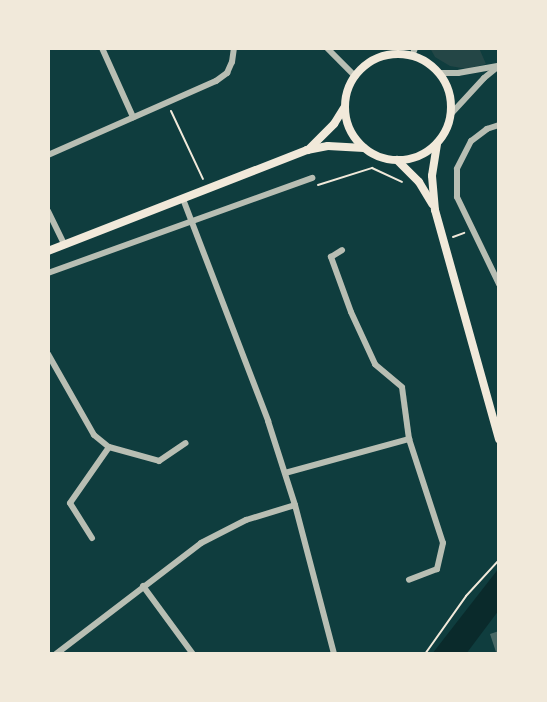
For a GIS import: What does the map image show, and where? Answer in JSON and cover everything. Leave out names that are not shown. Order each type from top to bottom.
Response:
[{"type":"main road","points":[[307,150],[334,124],[345,108],[350,85],[355,76],[376,59],[389,55],[414,52],[438,73],[448,90],[450,115],[444,134],[436,144],[418,157],[397,160],[377,156],[364,148],[350,129],[345,108]]},
{"type":"main road","points":[[436,144],[432,176],[435,210],[499,439]]},
{"type":"main road","points":[[48,251],[307,150],[328,146],[364,148]]},
{"type":"main road","points":[[397,160],[419,182],[435,210]]},
{"type":"street","points":[[102,48],[133,117]]},
{"type":"street","points":[[48,155],[216,81],[227,73],[232,62],[234,48]]},
{"type":"street","points":[[327,48],[355,76]]},
{"type":"street","points":[[438,73],[458,73],[499,66]]},
{"type":"street","points":[[450,115],[484,78],[499,66]]},
{"type":"street","points":[[499,125],[487,129],[471,141],[457,169],[457,197],[499,284]]},
{"type":"street","points":[[48,273],[312,178]]},
{"type":"street","points":[[183,199],[268,421],[295,505],[334,654]]},
{"type":"street","points":[[48,211],[64,244]]},
{"type":"street","points":[[342,250],[331,257],[351,312],[375,364],[402,387],[409,439],[443,543],[437,569],[410,580]]},
{"type":"street","points":[[48,354],[94,435],[109,447],[159,461],[186,443]]},
{"type":"street","points":[[285,473],[409,439]]},
{"type":"street","points":[[92,538],[70,503],[109,447]]},
{"type":"street","points":[[56,654],[201,543],[246,520],[295,505]]},
{"type":"street","points":[[143,586],[193,654]]},
{"type":"path","points":[[168,103],[207,189]]},
{"type":"path","points":[[312,178],[316,186],[372,168],[405,183]]},
{"type":"path","points":[[443,241],[472,229]]},
{"type":"path","points":[[425,654],[466,596],[499,560]]},
{"type":"shaded area","points":[[430,48],[479,48],[486,64],[467,69],[450,66],[435,57]]},
{"type":"shaded area","points":[[499,568],[499,610],[466,654],[432,654]]},
{"type":"building","points":[[499,631],[499,651],[496,652],[490,634]]}]
